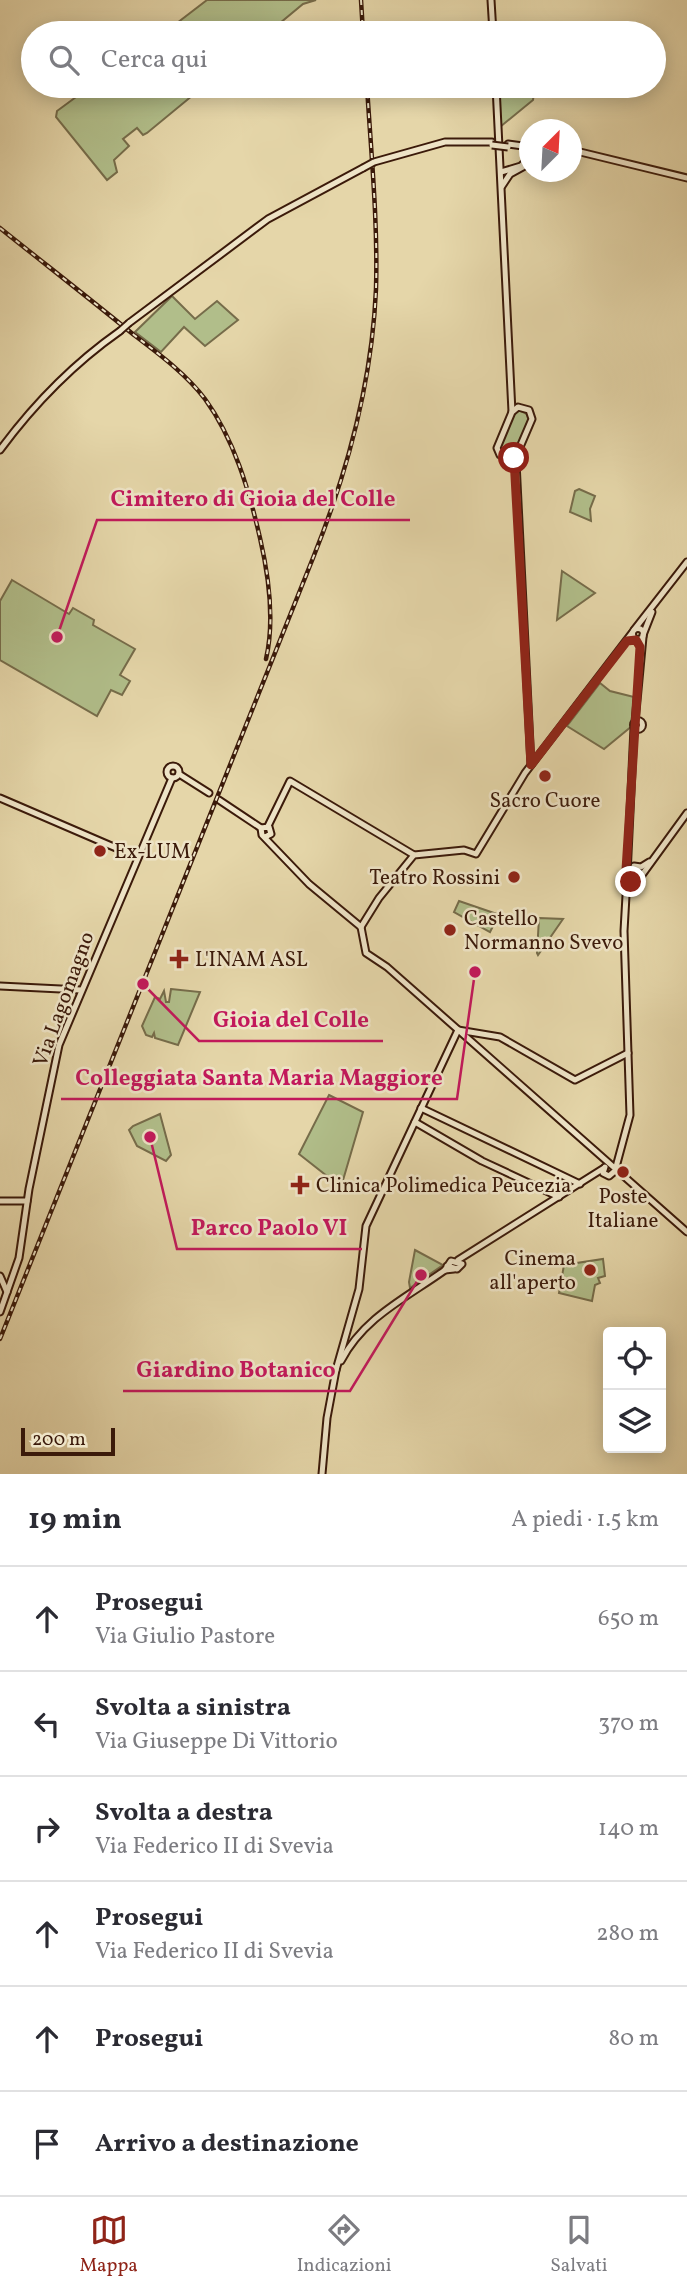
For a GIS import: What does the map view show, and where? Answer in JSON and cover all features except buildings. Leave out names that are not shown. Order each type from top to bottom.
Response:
[{"type":"main road","points":[[491,0],[492,21]]},
{"type":"main road","points":[[497,98],[513,397],[512,412],[497,449],[501,456],[516,462],[531,765]]},
{"type":"main road","points":[[0,450],[30,411],[58,382],[129,323],[262,223],[323,187],[363,167],[436,145],[464,141],[519,146]]},
{"type":"main road","points":[[436,145],[478,144],[519,148]]},
{"type":"main road","points":[[582,152],[687,178]]},
{"type":"main road","points":[[500,154],[511,170]]},
{"type":"main road","points":[[582,154],[630,163]]},
{"type":"main road","points":[[500,172],[519,167]]},
{"type":"main road","points":[[502,189],[511,170]]},
{"type":"main road","points":[[513,397],[519,407],[529,410],[532,419],[513,459]]},
{"type":"main road","points":[[512,412],[519,407]]},
{"type":"main road","points":[[265,837],[271,834],[268,826],[290,781],[414,855],[464,850],[476,854],[531,765],[627,641],[637,636],[656,604],[687,562]]},
{"type":"main road","points":[[592,1177],[610,1176],[616,1169],[631,1115],[626,908],[641,652],[637,636],[656,604]]},
{"type":"main road","points":[[179,774],[172,778],[167,772],[172,766],[178,768],[179,774],[209,793]]},
{"type":"main road","name":"Via Lagomagno","points":[[0,1312],[15,1272],[57,1052],[80,990],[172,778]]},
{"type":"main road","points":[[0,799],[137,857]]},
{"type":"main road","points":[[219,800],[261,828],[268,826]]},
{"type":"main road","points":[[627,876],[655,858],[687,813]]},
{"type":"main road","points":[[261,828],[261,834],[309,884],[361,927],[366,953],[387,967],[686,1231]]},
{"type":"main road","points":[[627,893],[636,872],[629,846]]},
{"type":"main road","points":[[361,927],[379,898],[414,855]]},
{"type":"main road","points":[[627,876],[631,882],[636,872],[655,858]]},
{"type":"main road","points":[[0,986],[80,990]]},
{"type":"main road","points":[[458,1030],[500,1037],[575,1080],[628,1053]]},
{"type":"main road","points":[[322,1474],[327,1418],[336,1370],[359,1289],[366,1226],[458,1030]]},
{"type":"main road","points":[[421,1108],[580,1184]]},
{"type":"main road","points":[[415,1122],[482,1161],[559,1197]]},
{"type":"main road","points":[[336,1370],[373,1320],[449,1268],[459,1268],[462,1260],[592,1177],[610,1163],[621,1149]]},
{"type":"main road","points":[[604,1168],[604,1173],[610,1176]]},
{"type":"main road","points":[[0,1201],[27,1201]]},
{"type":"main road","points":[[2,1277],[15,1272]]},
{"type":"main road","points":[[2,1277],[11,1282]]},
{"type":"main road","points":[[2,1277],[8,1292]]},
{"type":"green space","points":[[207,0],[316,0],[303,4],[282,21],[180,21]]},
{"type":"green space","points":[[75,98],[189,98],[147,133],[143,135],[137,128],[123,139],[129,146],[114,160],[117,172],[107,180],[56,117],[57,111]]},
{"type":"green space","points":[[499,98],[533,98],[533,100],[500,127]]},
{"type":"green space","points":[[172,296],[195,319],[217,301],[238,320],[205,346],[184,327],[161,352],[135,332]]},
{"type":"green space","points":[[519,410],[527,414],[529,419],[514,453],[508,455],[502,453],[500,446],[515,412]]},
{"type":"green space","points":[[579,489],[595,496],[590,509],[591,521],[570,512],[575,491]]},
{"type":"green space","points":[[562,571],[595,593],[557,620]]},
{"type":"green space","points":[[12,580],[69,614],[73,608],[94,620],[93,625],[135,649],[120,675],[130,681],[122,695],[111,690],[97,716],[0,660],[0,601]]},
{"type":"green space","points":[[600,683],[610,691],[634,697],[632,726],[604,749],[567,726]]},
{"type":"green space","points":[[459,901],[497,914],[492,920],[495,922],[490,932],[454,912]]},
{"type":"green space","points":[[539,918],[563,919],[538,955],[537,953]]},
{"type":"green space","points":[[171,989],[200,992],[178,1045],[155,1038],[154,1033],[152,1037],[146,1035],[142,1026],[155,997],[160,999],[164,991],[166,1002],[169,1002]]},
{"type":"green space","points":[[329,1095],[363,1112],[341,1187],[299,1154]]},
{"type":"green space","points":[[160,1114],[171,1155],[166,1161],[137,1146],[129,1130]]},
{"type":"green space","points":[[415,1250],[443,1265],[410,1288],[409,1282]]},
{"type":"green space","points":[[603,1259],[605,1276],[598,1278],[600,1283],[595,1285],[592,1301],[559,1293],[564,1265]]},
{"type":"railway","points":[[361,0],[362,21]]},
{"type":"railway","points":[[0,1339],[313,558],[347,459],[364,392],[374,324],[375,213],[368,98]]},
{"type":"railway","points":[[0,228],[172,365],[198,390],[215,414],[239,466],[263,553],[270,614],[266,659]]},
{"type":"place","name":"Cimitero di Gioia del Colle","points":[[57,637]]},
{"type":"place","name":"Sacro Cuore","points":[[545,776]]},
{"type":"place","name":"Ex-LUM","points":[[100,851]]},
{"type":"place","name":"Teatro Rossini","points":[[514,877]]},
{"type":"place","name":"Castello Normanno Svevo","points":[[450,930]]},
{"type":"place","name":"L'INAM ASL","points":[[179,959]]},
{"type":"place","name":"Colleggiata Santa Maria Maggiore","points":[[475,972]]},
{"type":"place","name":"Gioia del Colle","points":[[143,984]]},
{"type":"place","name":"Parco Paolo VI","points":[[150,1137]]},
{"type":"place","name":"Poste Italiane","points":[[623,1172]]},
{"type":"place","name":"Clinica Polimedica Peucezia","points":[[300,1185]]},
{"type":"place","name":"Cinema all'aperto","points":[[590,1270]]},
{"type":"place","name":"Giardino Botanico","points":[[421,1275]]},
{"type":"route","points":[[514,458],[531,765],[537,761],[627,641],[636,640],[640,647],[637,706],[633,725],[635,738],[631,826],[626,870],[627,878],[631,882]]}]
